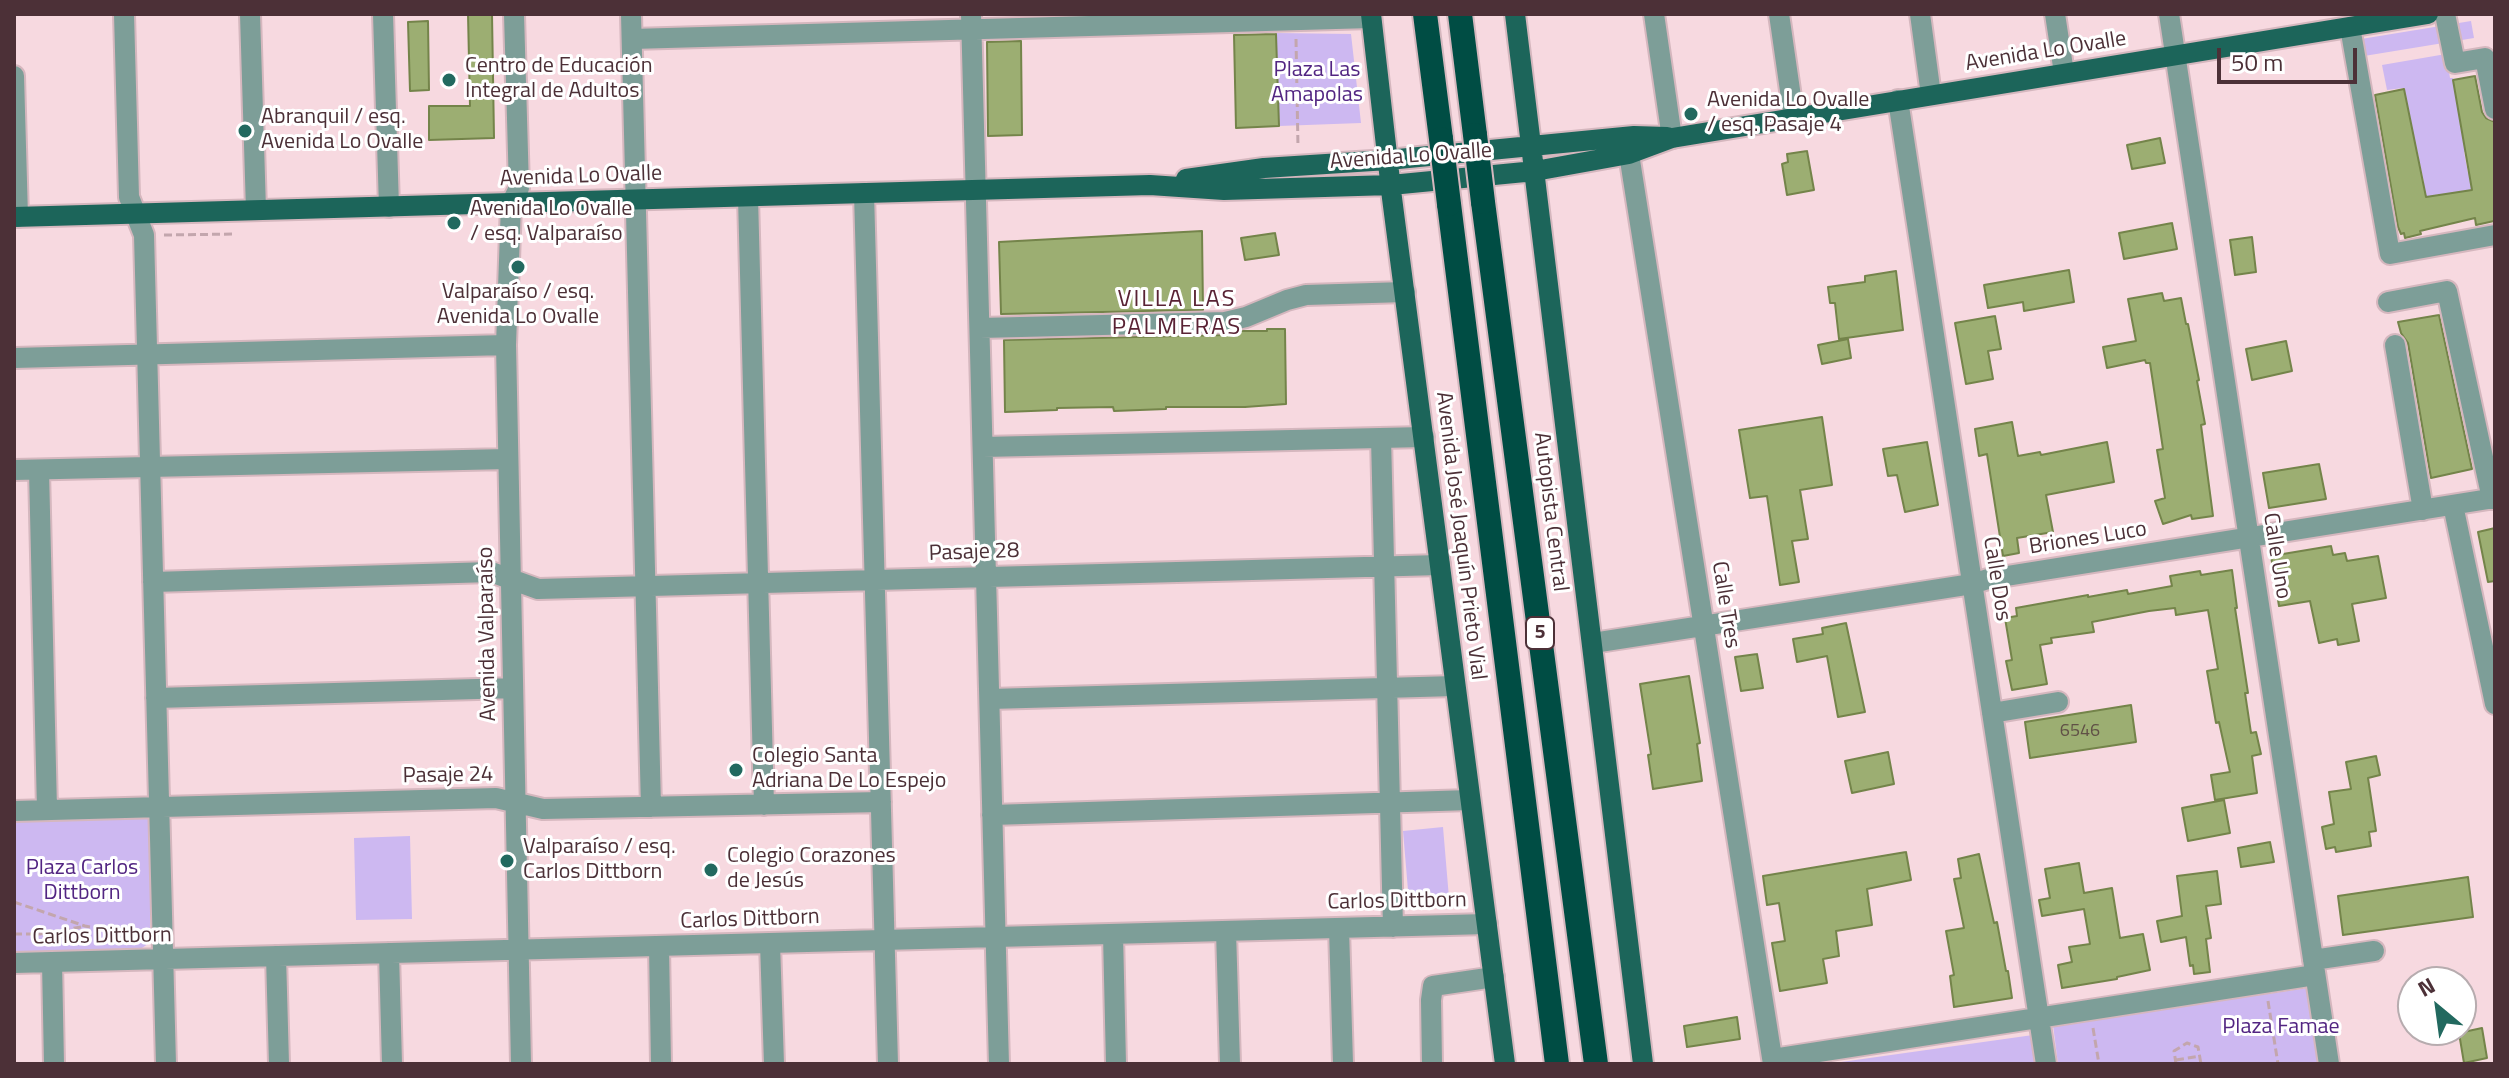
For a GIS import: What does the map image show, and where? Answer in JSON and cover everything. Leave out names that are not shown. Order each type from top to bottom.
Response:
[{"type":"highway","name":"5","points":[[1425,14],[1557,1064]]},
{"type":"highway","name":"Autopista Central","points":[[1460,14],[1596,1064]]},
{"type":"main road","points":[[1515,14],[1643,1064]]},
{"type":"main road","name":"Avenida Lo Ovalle","points":[[16,217],[1150,185],[1224,190],[1391,185],[1535,171],[1629,154],[1672,138],[2428,14]]},
{"type":"main road","name":"Avenida José Joaquín Prieto Vial","points":[[1371,16],[1505,1064]]},
{"type":"main road","name":"Avenida Lo Ovalle","points":[[1150,185],[1264,168],[1388,160],[1634,136],[1672,138]]},
{"type":"street","points":[[124,14],[129,197],[144,235],[166,1064]]},
{"type":"street","points":[[250,14],[256,210]]},
{"type":"street","points":[[383,14],[389,207]]},
{"type":"street","name":"Avenida Valparaíso","points":[[514,14],[519,188],[511,204],[506,345],[521,1064]]},
{"type":"street","points":[[631,14],[651,807]]},
{"type":"street","points":[[1654,14],[1672,138]]},
{"type":"street","points":[[1779,14],[1794,118]]},
{"type":"street","points":[[1920,14],[1931,95]]},
{"type":"street","points":[[2055,14],[2064,73]]},
{"type":"street","name":"Calle Uno","points":[[2169,14],[2329,1064]]},
{"type":"street","points":[[2445,14],[2455,63],[2485,58],[2495,109]]},
{"type":"street","points":[[632,39],[971,22],[1296,20],[1371,16]]},
{"type":"street","points":[[971,22],[999,1064]]},
{"type":"street","points":[[2350,27],[2390,254],[2495,235]]},
{"type":"street","points":[[14,76],[16,217]]},
{"type":"street","name":"Calle Dos","points":[[1898,100],[2046,1064]]},
{"type":"street","name":"Calle Tres","points":[[1629,154],[1773,1062]]},
{"type":"street","points":[[864,193],[888,1064]]},
{"type":"street","points":[[748,197],[764,805]]},
{"type":"street","points":[[2388,302],[2447,291],[2494,499]]},
{"type":"street","points":[[980,328],[1225,322],[1306,295],[1405,292]]},
{"type":"street","points":[[14,358],[506,345]]},
{"type":"street","points":[[2395,345],[2423,510]]},
{"type":"street","points":[[983,447],[1424,437]]},
{"type":"street","points":[[1381,438],[1393,927]]},
{"type":"street","points":[[14,470],[508,459]]},
{"type":"street","points":[[39,470],[47,810]]},
{"type":"street","name":"Briones Luco","points":[[1593,643],[2494,499]]},
{"type":"street","points":[[2453,505],[2495,704]]},
{"type":"street","name":"Pasaje 28","points":[[153,582],[491,572],[538,589],[1440,565]]},
{"type":"street","points":[[990,699],[1455,686]]},
{"type":"street","points":[[156,698],[513,688]]},
{"type":"street","points":[[1992,713],[2058,702]]},
{"type":"street","name":"Pasaje 24","points":[[14,811],[496,798],[543,809],[881,802]]},
{"type":"street","points":[[992,815],[1470,800]]},
{"type":"street","name":"Carlos Dittborn","points":[[14,963],[1487,924]]},
{"type":"street","points":[[1339,928],[1343,1064]]},
{"type":"street","points":[[1226,931],[1230,1064]]},
{"type":"street","points":[[1113,934],[1116,1064]]},
{"type":"street","points":[[770,943],[774,1064]]},
{"type":"street","points":[[659,946],[661,1064]]},
{"type":"street","points":[[1773,1062],[2314,968],[2374,951]]},
{"type":"street","points":[[389,953],[392,1064]]},
{"type":"street","points":[[276,956],[279,1064]]},
{"type":"street","points":[[52,962],[54,1064]]},
{"type":"street","points":[[1432,1064],[1433,986],[1494,977]]},
{"type":"path","points":[[1296,20],[1298,149]]},
{"type":"path","points":[[14,902],[85,926],[122,934],[163,934]]},
{"type":"path","points":[[14,934],[40,934],[85,926]]},
{"type":"path","points":[[2268,997],[2278,1064],[2271,1064]]},
{"type":"path","points":[[2092,1023],[2099,1064]]},
{"type":"path","points":[[2200,1056],[2176,1062],[2174,1051],[2187,1043],[2198,1047],[2200,1056],[2201,1064]]},
{"type":"green space","points":[[2471,21],[2474,38],[2358,57],[2355,40]]},
{"type":"green space","name":"Plaza Las Amapolas","points":[[1276,33],[1351,34],[1361,123],[1279,126]]},
{"type":"green space","points":[[2446,54],[2467,151],[2464,152],[2468,173],[2472,172],[2476,189],[2459,192],[2441,201],[2440,194],[2423,198],[2417,184],[2424,182],[2420,164],[2416,164],[2415,160],[2419,158],[2415,141],[2408,142],[2413,132],[2403,88],[2387,90],[2382,65]]},
{"type":"green space","name":"Plaza Carlos Dittborn","points":[[147,815],[150,822],[148,944],[142,948],[14,952],[14,816]]},
{"type":"green space","points":[[1443,827],[1449,898],[1409,902],[1403,831]]},
{"type":"green space","points":[[410,836],[412,919],[356,920],[354,838]]},
{"type":"green space","name":"Plaza Famae","points":[[2315,987],[2326,1064],[2058,1064],[2053,1025]]},
{"type":"green space","points":[[2033,1035],[2037,1064],[1827,1064]]},
{"type":"building","points":[[468,14],[492,14],[494,138],[429,140],[429,106],[470,106]]},
{"type":"building","points":[[428,21],[429,90],[410,91],[408,22]]},
{"type":"building","points":[[1276,34],[1279,126],[1236,128],[1234,35]]},
{"type":"building","points":[[1021,41],[1022,135],[988,136],[987,42]]},
{"type":"building","points":[[2475,76],[2482,112],[2495,122],[2494,221],[2476,225],[2475,218],[2420,231],[2421,234],[2405,238],[2398,227],[2375,95],[2404,89],[2426,197],[2472,190],[2453,80]]},
{"type":"building","points":[[2160,138],[2165,163],[2132,169],[2127,145]]},
{"type":"building","points":[[1807,151],[1814,190],[1787,195],[1782,164],[1788,162],[1787,154]]},
{"type":"building","points":[[2172,223],[2177,249],[2124,259],[2119,233]]},
{"type":"building","points":[[1202,231],[1203,310],[1001,314],[999,242]]},
{"type":"building","points":[[1275,233],[1279,255],[1245,260],[1241,238]]},
{"type":"building","points":[[2252,237],[2256,272],[2235,275],[2230,240]]},
{"type":"building","points":[[2069,270],[2074,302],[2024,311],[2023,302],[1988,308],[1984,285]]},
{"type":"building","points":[[1896,271],[1903,330],[1839,339],[1835,303],[1830,303],[1828,287],[1865,282],[1865,276]]},
{"type":"building","points":[[2162,293],[2164,301],[2181,298],[2188,324],[2205,424],[2201,425],[2213,516],[2192,519],[2191,515],[2163,524],[2155,501],[2165,498],[2157,450],[2163,449],[2150,363],[2145,360],[2107,368],[2103,347],[2136,341],[2128,299]]},
{"type":"building","points":[[2439,315],[2472,469],[2431,478],[2408,343],[2398,322]]},
{"type":"building","points":[[1995,316],[2001,349],[1988,351],[1993,379],[1966,384],[1955,323]]},
{"type":"building","points":[[1285,329],[1286,404],[1114,411],[1113,407],[1057,408],[1005,412],[1004,340],[1225,335]]},
{"type":"building","points":[[1848,339],[1851,358],[1822,364],[1818,345]]},
{"type":"building","points":[[2286,341],[2292,371],[2252,380],[2246,349]]},
{"type":"building","points":[[1822,417],[1832,485],[1800,490],[1808,539],[1792,541],[1799,582],[1780,585],[1767,496],[1750,498],[1739,430]]},
{"type":"building","points":[[2012,422],[2018,456],[2040,452],[2041,455],[2107,442],[2114,482],[2046,495],[2053,532],[2017,538],[2019,553],[2003,556],[1987,454],[1979,456],[1975,429]]},
{"type":"building","points":[[1927,442],[1938,505],[1905,512],[1897,475],[1888,476],[1883,449]]},
{"type":"building","points":[[2319,464],[2326,499],[2269,508],[2263,473]]},
{"type":"building","points":[[2495,528],[2495,581],[2488,582],[2478,532]]},
{"type":"building","points":[[2331,546],[2333,555],[2345,553],[2347,561],[2378,556],[2386,598],[2352,604],[2359,641],[2338,645],[2337,639],[2319,643],[2310,601],[2279,606],[2271,556]]},
{"type":"building","points":[[2232,570],[2251,733],[2256,732],[2261,754],[2252,756],[2257,793],[2215,800],[2211,775],[2230,772],[2219,722],[2216,723],[2207,671],[2218,669],[2208,610],[2176,615],[2175,608],[2149,611],[2092,622],[2094,632],[2051,638],[2052,643],[2040,645],[2047,684],[2012,690],[2006,661],[2012,660],[2005,618],[2017,616],[2016,608],[2127,590],[2128,594],[2172,586],[2170,576]]},
{"type":"building","points":[[1846,623],[1865,712],[1838,717],[1827,656],[1797,662],[1793,639],[1823,634],[1822,628]]},
{"type":"building","points":[[1757,654],[1763,688],[1741,691],[1735,657]]},
{"type":"building","points":[[1689,676],[1700,743],[1697,744],[1702,781],[1653,789],[1640,684]]},
{"type":"building","points":[[2131,705],[2136,742],[2030,758],[2025,722]]},
{"type":"building","points":[[1888,752],[1894,784],[1852,793],[1845,761]]},
{"type":"building","points":[[2376,756],[2380,775],[2368,778],[2376,831],[2369,832],[2371,846],[2336,852],[2335,847],[2326,849],[2322,827],[2334,824],[2329,792],[2351,789],[2346,762]]},
{"type":"building","points":[[2224,800],[2230,833],[2188,841],[2182,808]]},
{"type":"building","points":[[2270,842],[2274,862],[2241,867],[2238,848]]},
{"type":"building","points":[[1906,852],[1911,880],[1867,889],[1872,925],[1836,931],[1839,956],[1823,959],[1827,983],[1780,991],[1772,943],[1785,941],[1779,903],[1767,905],[1763,876]]},
{"type":"building","points":[[1979,854],[2012,998],[1954,1007],[1950,976],[1954,975],[1946,931],[1964,928],[1954,879],[1961,878],[1958,859]]},
{"type":"building","points":[[2079,863],[2084,893],[2112,888],[2120,938],[2143,934],[2150,970],[2062,988],[2058,965],[2072,962],[2069,947],[2090,944],[2084,909],[2042,916],[2039,900],[2050,898],[2045,869]]},
{"type":"building","points":[[2217,871],[2221,904],[2206,906],[2211,938],[2206,939],[2210,972],[2194,974],[2186,937],[2161,942],[2157,921],[2182,916],[2177,876]]},
{"type":"building","points":[[2468,877],[2473,917],[2343,935],[2338,896]]},
{"type":"building","points":[[1737,1017],[1740,1039],[1687,1047],[1684,1026]]},
{"type":"building","points":[[2482,1028],[2487,1058],[2464,1063],[2461,1046],[2477,1046],[2477,1029]]},
{"type":"place","name":"Centro de Educación Integral de Adultos","points":[[449,80]]},
{"type":"place","name":"Avenida Lo Ovalle / esq. Pasaje 4","points":[[1691,114]]},
{"type":"place","name":"Abranquil / esq. Avenida Lo Ovalle","points":[[245,131]]},
{"type":"place","name":"Avenida Lo Ovalle / esq. Valparaíso","points":[[454,223]]},
{"type":"place","name":"Valparaíso / esq. Avenida Lo Ovalle","points":[[518,267]]},
{"type":"place","name":"Colegio Santa Adriana De Lo Espejo","points":[[736,770]]},
{"type":"place","name":"Valparaíso / esq. Carlos Dittborn","points":[[507,861]]},
{"type":"place","name":"Colegio Corazones de Jesús","points":[[711,870]]},
{"type":"district","name":"VILLA LAS PALMERAS","points":[[1177,314]]}]
